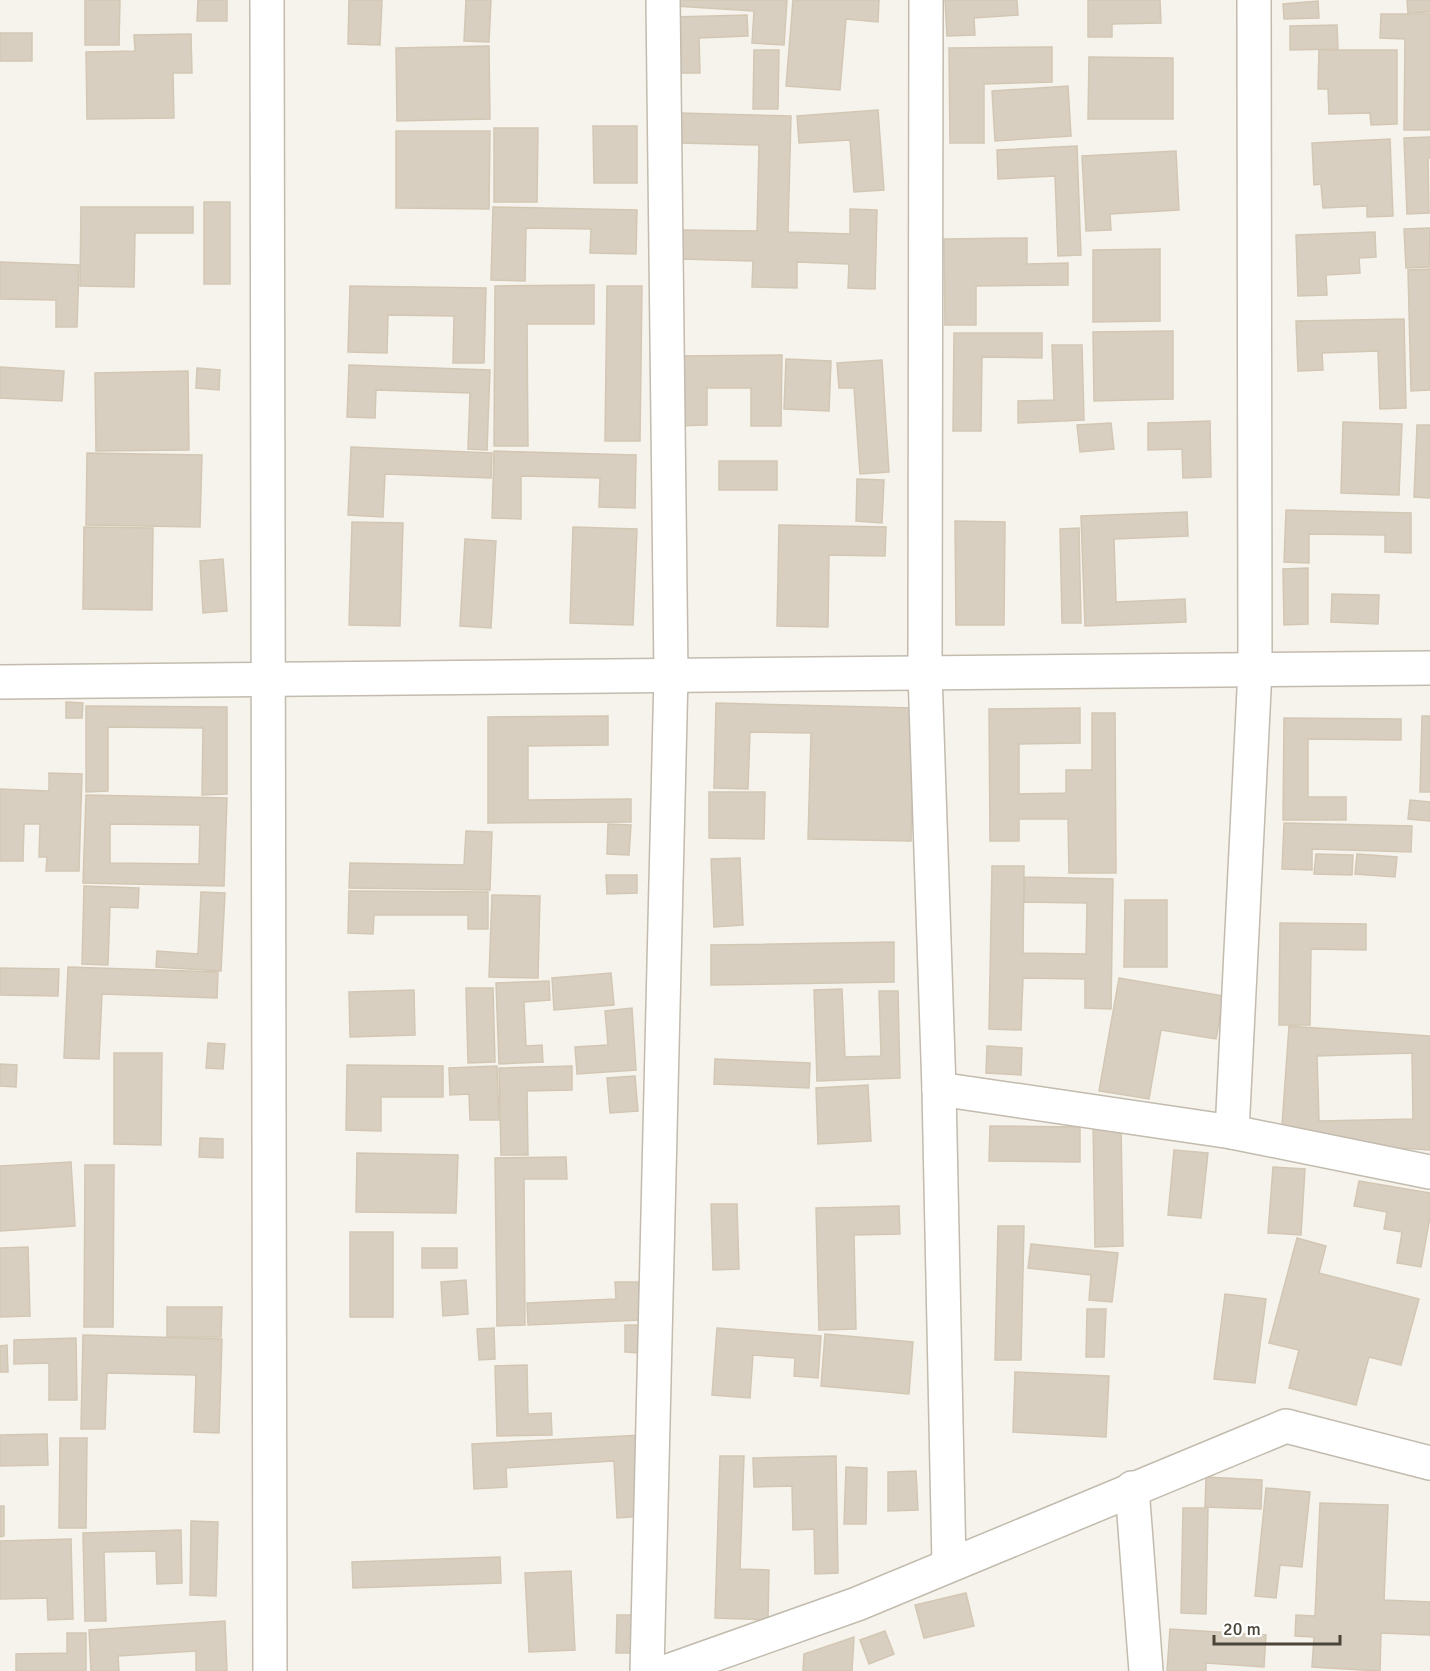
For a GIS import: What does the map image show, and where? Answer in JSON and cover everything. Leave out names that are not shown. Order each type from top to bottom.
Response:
[{"type":"street","points":[[267,0],[270,1671]]},
{"type":"street","points":[[647,1671],[671,675],[663,0]]},
{"type":"street","points":[[926,0],[925,673],[939,1089],[949,1565]]},
{"type":"street","points":[[1232,1132],[1255,670],[1254,0]]},
{"type":"street","points":[[0,682],[1430,668]]},
{"type":"street","points":[[939,1089],[1232,1132],[1430,1172]]},
{"type":"street","points":[[668,1671],[857,1604],[1286,1426],[1430,1463]]},
{"type":"street","points":[[1132,1488],[1146,1671]]},
{"type":"building","points":[[85,0],[120,0],[119,45],[85,45]]},
{"type":"building","points":[[198,0],[227,0],[227,21],[197,21]]},
{"type":"building","points":[[349,0],[382,0],[380,45],[348,44]]},
{"type":"building","points":[[466,0],[491,0],[489,42],[464,41]]},
{"type":"building","points":[[676,0],[787,0],[784,45],[752,43],[754,11],[675,6]]},
{"type":"building","points":[[793,0],[879,0],[878,22],[846,19],[840,90],[786,86]]},
{"type":"building","points":[[945,0],[1017,0],[1018,15],[974,18],[975,35],[947,36]]},
{"type":"building","points":[[1088,0],[1160,0],[1161,23],[1112,24],[1112,37],[1088,37]]},
{"type":"building","points":[[1407,0],[1430,0],[1430,12],[1408,13]]},
{"type":"building","points":[[1318,1],[1319,18],[1284,19],[1283,4]]},
{"type":"building","points":[[1381,14],[1430,14],[1430,130],[1404,130],[1405,39],[1380,38]]},
{"type":"building","points":[[747,15],[748,36],[699,38],[700,73],[674,73],[672,17]]},
{"type":"building","points":[[1337,25],[1338,49],[1290,50],[1290,26]]},
{"type":"building","points":[[0,33],[32,33],[32,61],[0,61]]},
{"type":"building","points":[[191,34],[192,73],[173,73],[174,118],[87,119],[86,52],[135,51],[134,35]]},
{"type":"building","points":[[489,46],[490,119],[397,121],[396,48]]},
{"type":"building","points":[[1052,47],[1052,82],[984,84],[984,143],[950,143],[949,48]]},
{"type":"building","points":[[754,50],[779,50],[778,109],[753,109]]},
{"type":"building","points":[[1319,50],[1397,50],[1397,124],[1371,125],[1370,113],[1329,114],[1328,89],[1318,89]]},
{"type":"building","points":[[1089,57],[1173,58],[1173,119],[1088,119]]},
{"type":"building","points":[[1068,86],[1071,136],[995,141],[992,91]]},
{"type":"building","points":[[878,110],[884,190],[854,192],[850,140],[799,143],[797,116]]},
{"type":"building","points":[[679,113],[791,116],[788,232],[850,234],[850,209],[877,210],[875,289],[848,288],[849,264],[797,262],[797,288],[752,287],[753,261],[681,259],[682,230],[757,231],[759,145],[679,143]]},
{"type":"building","points":[[593,126],[637,126],[637,183],[594,183]]},
{"type":"building","points":[[494,128],[538,128],[537,202],[494,202]]},
{"type":"building","points":[[396,131],[490,131],[489,209],[396,208]]},
{"type":"building","points":[[1430,137],[1429,213],[1407,214],[1404,138]]},
{"type":"building","points":[[1390,139],[1393,216],[1367,217],[1367,206],[1323,208],[1321,184],[1314,185],[1312,143]]},
{"type":"building","points":[[1077,146],[1081,255],[1058,256],[1055,176],[998,179],[997,150]]},
{"type":"building","points":[[1176,151],[1179,210],[1110,214],[1111,230],[1086,231],[1082,156]]},
{"type":"building","points":[[204,202],[230,202],[230,284],[204,284]]},
{"type":"building","points":[[81,207],[193,207],[193,233],[135,233],[134,287],[80,286]]},
{"type":"building","points":[[493,207],[637,210],[636,254],[590,253],[591,229],[526,228],[525,281],[491,280]]},
{"type":"building","points":[[1430,228],[1429,267],[1406,268],[1404,229]]},
{"type":"building","points":[[1375,232],[1376,257],[1359,258],[1360,273],[1326,275],[1327,295],[1298,296],[1296,235]]},
{"type":"building","points":[[1027,238],[1027,264],[1068,263],[1068,285],[976,286],[976,325],[945,325],[944,239]]},
{"type":"building","points":[[1160,249],[1160,321],[1093,322],[1093,250]]},
{"type":"building","points":[[0,262],[79,265],[77,327],[56,327],[56,300],[0,299]]},
{"type":"building","points":[[1430,269],[1430,390],[1411,391],[1408,270]]},
{"type":"building","points":[[594,285],[594,324],[527,324],[528,446],[494,446],[495,286]]},
{"type":"building","points":[[350,286],[486,288],[484,363],[453,363],[454,316],[388,315],[387,353],[348,352]]},
{"type":"building","points":[[607,286],[642,286],[640,441],[605,441]]},
{"type":"building","points":[[1404,319],[1406,408],[1380,409],[1378,351],[1322,353],[1323,370],[1298,371],[1296,321]]},
{"type":"building","points":[[1173,331],[1173,399],[1094,401],[1093,332]]},
{"type":"building","points":[[954,333],[1042,333],[1042,358],[982,357],[981,431],[953,431]]},
{"type":"building","points":[[1052,345],[1082,345],[1084,420],[1018,423],[1018,401],[1054,400]]},
{"type":"building","points":[[782,355],[781,426],[751,426],[751,388],[707,388],[707,425],[676,426],[677,356]]},
{"type":"building","points":[[786,359],[831,361],[829,411],[784,409]]},
{"type":"building","points":[[882,360],[889,472],[860,474],[854,388],[839,388],[837,363]]},
{"type":"building","points":[[349,365],[490,370],[487,450],[468,449],[470,393],[376,390],[375,418],[347,417]]},
{"type":"building","points":[[0,367],[64,371],[62,401],[0,398]]},
{"type":"building","points":[[197,368],[220,370],[219,390],[196,388]]},
{"type":"building","points":[[188,371],[189,450],[96,451],[95,373]]},
{"type":"building","points":[[1210,421],[1211,477],[1183,478],[1182,449],[1148,450],[1148,423]]},
{"type":"building","points":[[1343,422],[1402,424],[1399,495],[1341,493]]},
{"type":"building","points":[[1111,423],[1114,449],[1080,452],[1077,425]]},
{"type":"building","points":[[1417,425],[1430,425],[1430,498],[1414,497]]},
{"type":"building","points":[[351,447],[492,453],[491,478],[385,474],[383,517],[348,515]]},
{"type":"building","points":[[494,451],[636,455],[635,508],[599,507],[600,478],[521,476],[521,519],[492,518]]},
{"type":"building","points":[[87,453],[202,455],[200,527],[86,525]]},
{"type":"building","points":[[719,461],[777,461],[777,490],[719,490]]},
{"type":"building","points":[[857,479],[884,480],[882,523],[856,521]]},
{"type":"building","points":[[1286,510],[1411,513],[1411,553],[1385,552],[1385,535],[1309,534],[1309,563],[1284,562]]},
{"type":"building","points":[[1187,512],[1188,536],[1114,539],[1116,602],[1185,599],[1186,622],[1085,626],[1081,516]]},
{"type":"building","points":[[955,521],[1005,522],[1004,625],[956,625]]},
{"type":"building","points":[[352,522],[403,523],[400,626],[349,625]]},
{"type":"building","points":[[779,525],[886,527],[885,556],[829,555],[828,627],[777,626]]},
{"type":"building","points":[[84,527],[153,528],[152,610],[83,609]]},
{"type":"building","points":[[573,527],[637,529],[633,625],[570,623]]},
{"type":"building","points":[[1079,528],[1081,623],[1062,623],[1060,529]]},
{"type":"building","points":[[465,539],[496,541],[491,628],[460,626]]},
{"type":"building","points":[[223,559],[227,611],[203,613],[200,561]]},
{"type":"building","points":[[1308,568],[1308,624],[1284,625],[1283,569]]},
{"type":"building","points":[[1332,594],[1379,595],[1378,624],[1331,622]]},
{"type":"building","points":[[66,702],[83,703],[82,718],[66,718]]},
{"type":"building","points":[[716,703],[914,708],[911,841],[808,839],[811,733],[750,732],[748,789],[714,788]]},
{"type":"building","points":[[86,706],[227,707],[227,794],[202,795],[203,728],[108,727],[108,791],[86,792]]},
{"type":"building","points":[[1080,708],[1080,743],[1019,744],[1019,794],[1066,793],[1066,770],[1092,770],[1092,713],[1115,713],[1116,873],[1069,873],[1068,819],[1019,819],[1019,841],[990,841],[989,709]]},
{"type":"building","points":[[608,716],[608,745],[528,746],[528,800],[631,799],[631,822],[488,823],[488,717]]},
{"type":"building","points":[[1422,716],[1430,716],[1430,792],[1420,792]]},
{"type":"building","points":[[1284,718],[1401,719],[1401,740],[1308,739],[1308,797],[1346,797],[1346,820],[1283,820]]},
{"type":"building","points":[[49,773],[82,774],[79,871],[46,871],[47,857],[39,857],[40,824],[24,824],[23,861],[0,861],[0,789],[49,791]]},
{"type":"building","points":[[709,792],[765,792],[764,839],[709,838]]},
{"type":"building","points":[[86,795],[227,798],[224,886],[83,883]],"holes":[[[110,824],[200,825],[199,864],[110,863]]]},
{"type":"building","points":[[1410,800],[1430,802],[1430,821],[1408,819]]},
{"type":"building","points":[[1284,823],[1412,826],[1411,852],[1312,849],[1312,870],[1282,869]]},
{"type":"building","points":[[608,824],[631,825],[629,855],[607,854]]},
{"type":"building","points":[[466,831],[492,832],[490,890],[349,888],[350,863],[464,865]]},
{"type":"building","points":[[1316,854],[1353,855],[1352,875],[1314,874]]},
{"type":"building","points":[[1357,854],[1397,857],[1395,877],[1355,874]]},
{"type":"building","points":[[740,858],[743,925],[714,927],[711,859]]},
{"type":"building","points":[[992,866],[1024,866],[1023,953],[1086,954],[1087,903],[1024,902],[1025,877],[1113,879],[1111,1009],[1085,1008],[1085,979],[1023,978],[1021,1030],[989,1029]]},
{"type":"building","points":[[606,875],[637,875],[637,893],[607,894]]},
{"type":"building","points":[[84,886],[139,888],[138,908],[110,907],[108,965],[82,964]]},
{"type":"building","points":[[349,891],[488,892],[488,929],[468,929],[468,915],[374,915],[373,934],[348,933]]},
{"type":"building","points":[[201,892],[225,893],[221,971],[156,967],[157,951],[198,954]]},
{"type":"building","points":[[492,895],[540,896],[538,978],[489,977]]},
{"type":"building","points":[[1125,900],[1167,900],[1167,967],[1124,967]]},
{"type":"building","points":[[1280,923],[1366,924],[1366,950],[1311,949],[1310,1025],[1279,1025]]},
{"type":"building","points":[[894,942],[894,982],[711,985],[711,945]]},
{"type":"building","points":[[68,967],[218,972],[217,998],[102,994],[99,1059],[64,1058]]},
{"type":"building","points":[[0,968],[59,969],[58,996],[0,995]]},
{"type":"building","points":[[611,973],[614,1005],[554,1010],[552,978]]},
{"type":"building","points":[[1119,978],[1224,996],[1216,1039],[1161,1030],[1149,1099],[1099,1091]]},
{"type":"building","points":[[549,981],[550,1000],[524,1002],[526,1046],[542,1045],[543,1062],[499,1064],[496,983]]},
{"type":"building","points":[[466,988],[493,988],[495,1062],[468,1063]]},
{"type":"building","points":[[842,989],[845,1057],[881,1056],[879,991],[898,991],[900,1078],[817,1081],[814,990]]},
{"type":"building","points":[[414,990],[415,1035],[350,1037],[349,992]]},
{"type":"building","points":[[632,1008],[636,1070],[577,1074],[575,1047],[608,1045],[605,1011]]},
{"type":"building","points":[[1289,1026],[1430,1036],[1430,1150],[1281,1140]],"holes":[[[1412,1053],[1413,1119],[1319,1121],[1317,1056]]]},
{"type":"building","points":[[208,1043],[225,1044],[223,1069],[206,1068]]},
{"type":"building","points":[[987,1046],[1022,1048],[1021,1075],[986,1073]]},
{"type":"building","points":[[114,1053],[162,1053],[161,1145],[114,1144]]},
{"type":"building","points":[[715,1059],[810,1063],[809,1088],[714,1084]]},
{"type":"building","points":[[0,1064],[17,1065],[16,1087],[0,1086]]},
{"type":"building","points":[[347,1065],[443,1066],[443,1097],[381,1097],[381,1131],[346,1130]]},
{"type":"building","points":[[497,1066],[499,1120],[470,1120],[469,1094],[450,1095],[449,1068]]},
{"type":"building","points":[[572,1066],[572,1090],[527,1091],[528,1155],[501,1155],[499,1068]]},
{"type":"building","points":[[635,1076],[638,1111],[610,1113],[607,1078]]},
{"type":"building","points":[[868,1085],[871,1141],[818,1144],[816,1088]]},
{"type":"building","points":[[1093,1121],[1121,1121],[1123,1246],[1095,1247]]},
{"type":"building","points":[[990,1126],[1080,1127],[1080,1162],[989,1161]]},
{"type":"building","points":[[200,1138],[223,1139],[223,1158],[199,1157]]},
{"type":"building","points":[[1174,1150],[1208,1153],[1201,1218],[1168,1215]]},
{"type":"building","points":[[357,1153],[458,1155],[456,1213],[356,1212]]},
{"type":"building","points":[[566,1157],[567,1179],[524,1179],[525,1325],[497,1326],[495,1158]]},
{"type":"building","points":[[71,1162],[75,1226],[0,1231],[0,1166]]},
{"type":"building","points":[[85,1165],[114,1165],[113,1327],[84,1327]]},
{"type":"building","points":[[1273,1167],[1305,1169],[1301,1235],[1268,1233]]},
{"type":"building","points":[[1359,1181],[1430,1193],[1430,1217],[1421,1267],[1397,1263],[1402,1232],[1384,1229],[1387,1212],[1354,1206]]},
{"type":"building","points":[[711,1204],[737,1204],[739,1269],[713,1270]]},
{"type":"building","points":[[899,1206],[900,1234],[854,1235],[856,1329],[819,1330],[816,1208]]},
{"type":"building","points":[[998,1226],[1024,1226],[1021,1360],[995,1360]]},
{"type":"building","points":[[350,1232],[393,1232],[393,1317],[350,1317]]},
{"type":"building","points":[[1297,1238],[1326,1246],[1319,1273],[1419,1299],[1401,1365],[1369,1357],[1356,1405],[1289,1388],[1299,1350],[1269,1343]]},
{"type":"building","points":[[1031,1244],[1118,1253],[1112,1302],[1089,1300],[1091,1275],[1028,1268]]},
{"type":"building","points":[[28,1247],[30,1316],[0,1317],[0,1248]]},
{"type":"building","points":[[422,1248],[457,1248],[457,1268],[422,1268]]},
{"type":"building","points":[[466,1280],[468,1314],[443,1316],[441,1282]]},
{"type":"building","points":[[615,1282],[639,1282],[640,1320],[528,1325],[527,1303],[616,1299]]},
{"type":"building","points":[[1225,1294],[1266,1299],[1255,1383],[1214,1379]]},
{"type":"building","points":[[167,1307],[222,1307],[221,1337],[167,1337]]},
{"type":"building","points":[[1087,1309],[1106,1309],[1104,1357],[1086,1357]]},
{"type":"building","points":[[625,1325],[640,1325],[640,1353],[625,1352]]},
{"type":"building","points":[[494,1328],[495,1359],[479,1360],[477,1329]]},
{"type":"building","points":[[717,1328],[821,1336],[818,1378],[794,1376],[795,1358],[753,1355],[750,1398],[712,1395]]},
{"type":"building","points":[[825,1334],[913,1342],[909,1394],[821,1386]]},
{"type":"building","points":[[83,1335],[222,1339],[219,1433],[194,1432],[196,1375],[107,1373],[105,1429],[81,1429]]},
{"type":"building","points":[[76,1338],[77,1400],[49,1400],[49,1363],[14,1364],[14,1340]]},
{"type":"building","points":[[7,1345],[8,1372],[0,1372],[0,1346]]},
{"type":"building","points":[[527,1365],[528,1414],[551,1413],[552,1435],[497,1436],[495,1366]]},
{"type":"building","points":[[1015,1372],[1109,1376],[1106,1437],[1013,1432]]},
{"type":"building","points":[[47,1434],[48,1465],[0,1466],[0,1435]]},
{"type":"building","points":[[642,1435],[646,1516],[617,1518],[614,1461],[506,1468],[507,1487],[474,1489],[472,1444]]},
{"type":"building","points":[[60,1438],[87,1438],[86,1528],[59,1528]]},
{"type":"building","points":[[720,1456],[744,1456],[740,1569],[769,1570],[768,1620],[715,1618]]},
{"type":"building","points":[[836,1456],[838,1573],[815,1574],[814,1529],[793,1530],[792,1486],[754,1487],[753,1458]]},
{"type":"building","points":[[846,1467],[867,1468],[866,1524],[844,1524]]},
{"type":"building","points":[[916,1471],[918,1510],[888,1511],[888,1472]]},
{"type":"building","points":[[1206,1477],[1262,1480],[1261,1509],[1205,1507]]},
{"type":"building","points":[[1266,1488],[1310,1492],[1302,1567],[1280,1565],[1276,1598],[1255,1596]]},
{"type":"building","points":[[1320,1503],[1388,1505],[1384,1600],[1430,1602],[1430,1635],[1381,1633],[1380,1671],[1312,1667],[1314,1637],[1295,1636],[1296,1615],[1315,1616]]},
{"type":"building","points":[[0,1506],[4,1506],[4,1536],[0,1537]]},
{"type":"building","points":[[1183,1508],[1208,1508],[1206,1614],[1181,1613]]},
{"type":"building","points":[[191,1521],[218,1522],[216,1596],[190,1595]]},
{"type":"building","points":[[181,1530],[182,1583],[157,1584],[156,1551],[104,1552],[106,1621],[85,1621],[83,1533]]},
{"type":"building","points":[[71,1539],[73,1619],[48,1620],[47,1598],[0,1599],[0,1541]]},
{"type":"building","points":[[500,1557],[501,1583],[353,1588],[352,1562]]},
{"type":"building","points":[[571,1571],[575,1650],[529,1652],[525,1573]]},
{"type":"building","points":[[966,1593],[974,1626],[924,1638],[915,1605]]},
{"type":"building","points":[[617,1615],[636,1615],[636,1653],[616,1653]]},
{"type":"building","points":[[225,1621],[227,1671],[196,1671],[196,1651],[118,1656],[119,1671],[91,1671],[89,1630]]},
{"type":"building","points":[[1170,1629],[1266,1635],[1264,1667],[1206,1663],[1206,1671],[1167,1671]]},
{"type":"building","points":[[885,1631],[894,1654],[869,1664],[860,1640]]},
{"type":"building","points":[[67,1633],[86,1633],[86,1671],[16,1671],[16,1654],[67,1653]]},
{"type":"building","points":[[854,1637],[852,1671],[803,1671],[804,1654]]}]
